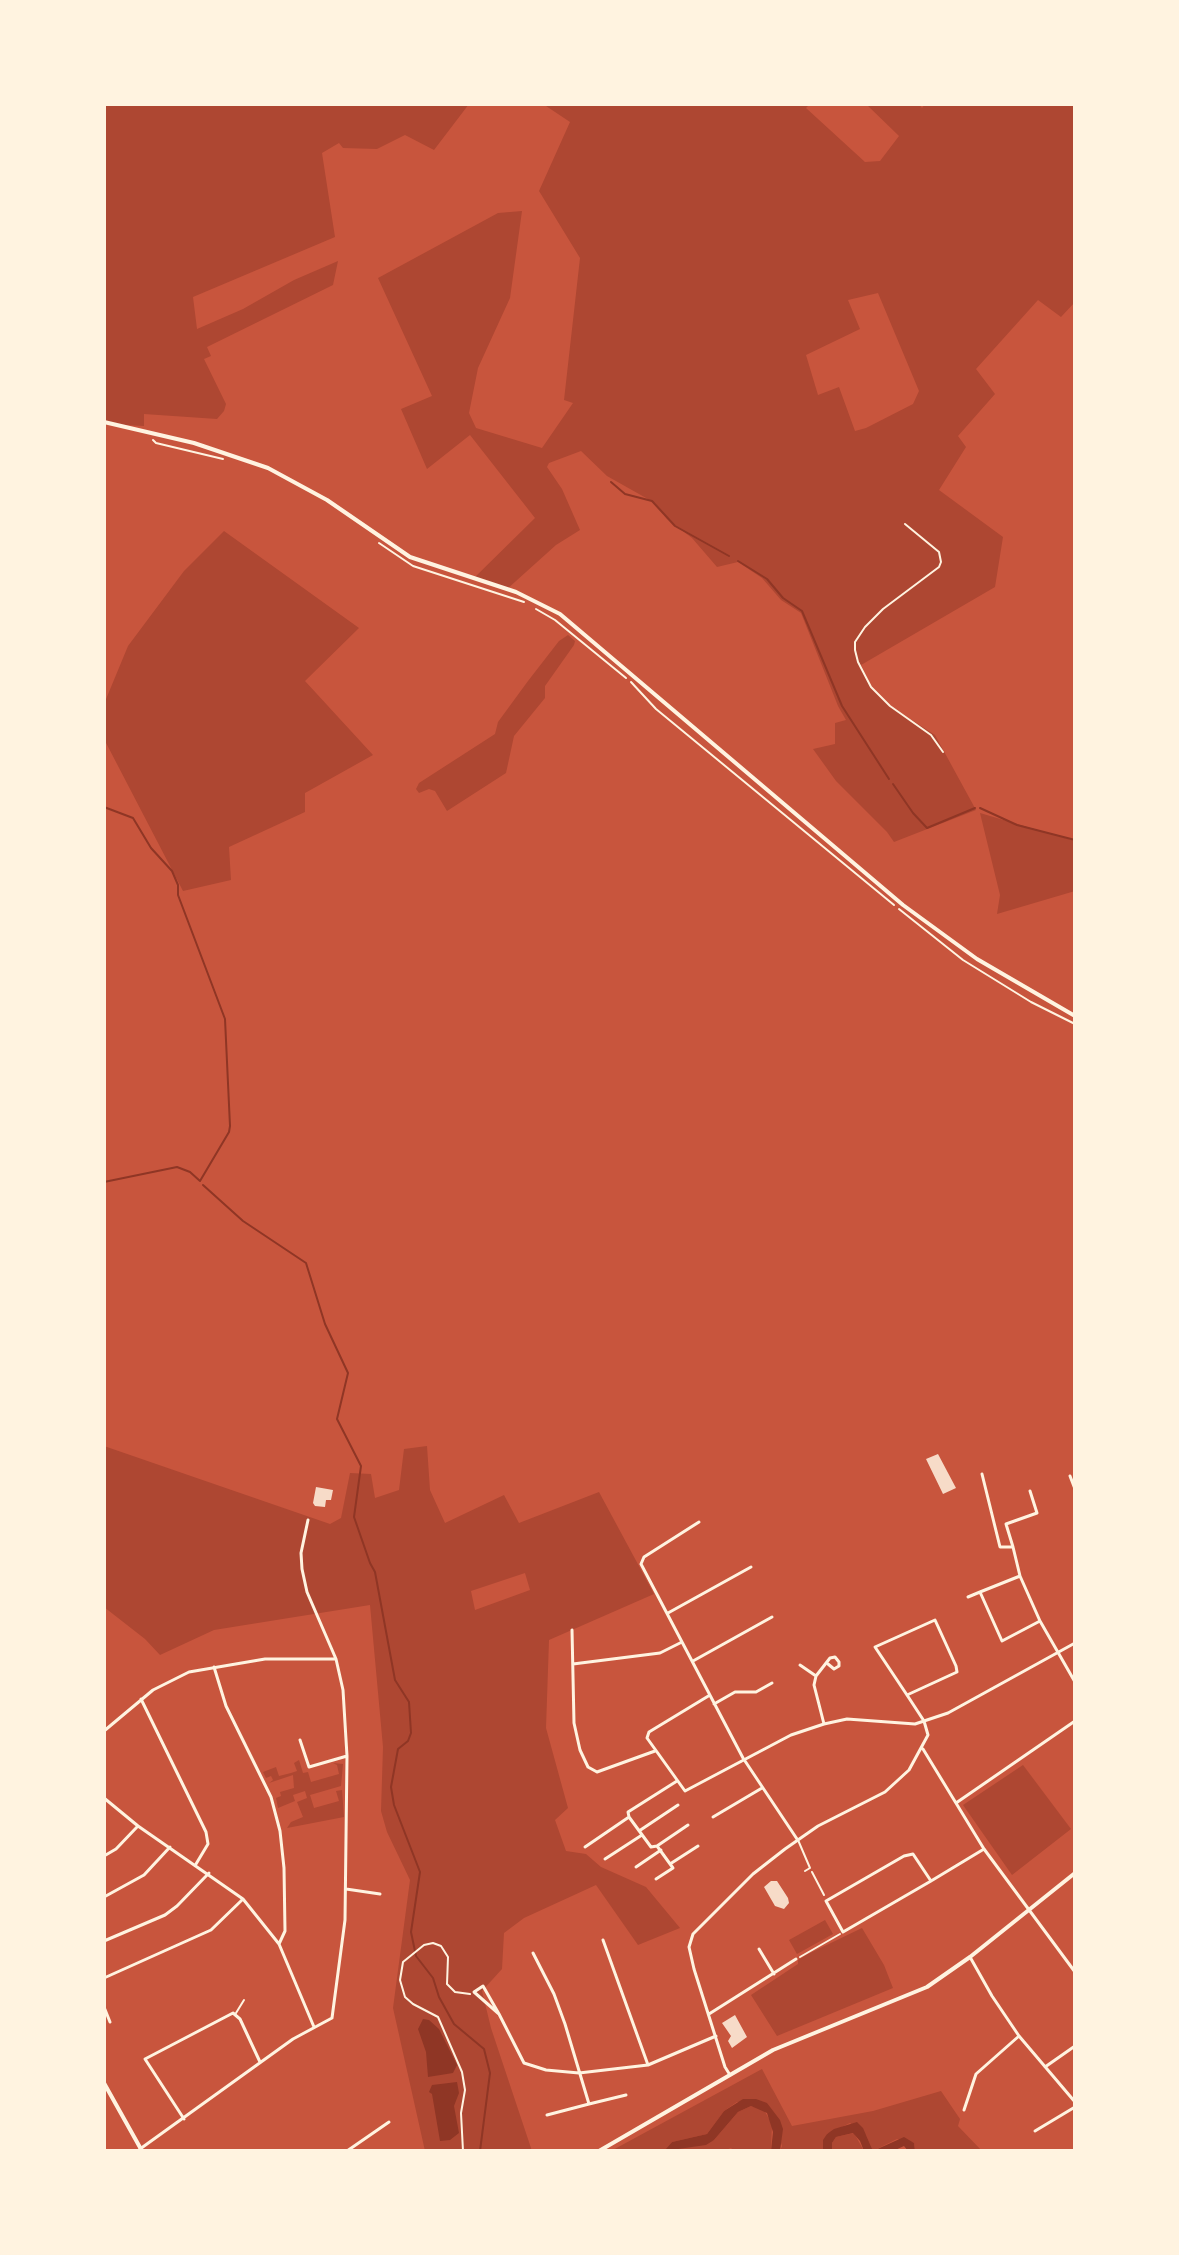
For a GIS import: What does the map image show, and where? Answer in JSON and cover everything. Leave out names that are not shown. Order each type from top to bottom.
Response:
[{"type":"street","points":[[104,422],[194,443],[268,468],[327,500],[410,557],[516,592],[560,614],[914,913],[977,959],[1075,1016]]},
{"type":"street","points":[[982,1474],[1000,1547],[1013,1547]]},
{"type":"street","points":[[1070,1476],[1075,1489]]},
{"type":"street","points":[[1030,1491],[1037,1513],[1006,1524],[1020,1576],[1040,1621],[1075,1682]]},
{"type":"street","points":[[104,2083],[141,2150],[293,2039],[332,2018],[344,1931],[347,1756],[343,1690],[336,1659],[307,1592],[302,1569],[301,1553],[308,1520]]},
{"type":"street","points":[[699,1522],[644,1557],[641,1564],[743,1758],[797,1839]]},
{"type":"street","points":[[668,1613],[751,1567]]},
{"type":"street","points":[[968,1597],[1020,1576]]},
{"type":"street","points":[[980,1592],[1002,1641],[1040,1621]]},
{"type":"street","points":[[907,1695],[957,1672],[935,1620],[937,1613]]},
{"type":"street","points":[[693,1661],[772,1617]]},
{"type":"street","points":[[730,2075],[689,1947],[693,1934],[753,1874],[797,1839],[885,1792],[909,1770],[928,1735],[924,1721],[875,1647],[935,1620]]},
{"type":"street","points":[[572,1630],[574,1723],[582,1757],[588,1767],[597,1772],[655,1751]]},
{"type":"street","points":[[573,1664],[660,1653],[682,1642]]},
{"type":"street","points":[[710,1695],[649,1732],[647,1738],[685,1791],[743,1758],[791,1735],[824,1724],[847,1719],[915,1724],[948,1713],[1075,1643]]},
{"type":"street","points":[[104,1731],[141,1699],[177,1676],[265,1659],[336,1659]]},
{"type":"street","points":[[824,1724],[815,1696],[816,1676],[828,1664]]},
{"type":"street","points":[[800,1665],[816,1676]]},
{"type":"street","points":[[214,1667],[226,1706],[267,1786],[278,1821],[285,1931],[279,1944]]},
{"type":"street","points":[[714,1704],[735,1692],[756,1692],[772,1683]]},
{"type":"street","points":[[141,1699],[206,1832],[208,1844],[196,1864]]},
{"type":"street","points":[[956,1803],[1075,1721]]},
{"type":"street","points":[[300,1740],[309,1767],[347,1756]]},
{"type":"street","points":[[923,1749],[984,1849],[1075,1972]]},
{"type":"street","points":[[677,1781],[628,1812],[629,1817],[651,1847],[688,1825]]},
{"type":"street","points":[[713,1817],[762,1788]]},
{"type":"street","points":[[104,1798],[138,1826],[243,1899],[279,1944],[315,2028]]},
{"type":"street","points":[[605,1859],[678,1805]]},
{"type":"street","points":[[585,1847],[629,1817]]},
{"type":"street","points":[[104,1856],[116,1849],[138,1826]]},
{"type":"street","points":[[656,1879],[673,1868],[657,1846]]},
{"type":"street","points":[[670,1864],[698,1846]]},
{"type":"street","points":[[104,1897],[144,1875],[171,1847]]},
{"type":"street","points":[[931,1881],[913,1854],[904,1856],[826,1901],[843,1932],[931,1881],[984,1849]]},
{"type":"street","points":[[636,1867],[661,1850]]},
{"type":"street","points":[[104,1941],[165,1915],[209,1873]]},
{"type":"street","points":[[599,2151],[781,2046],[927,1987],[970,1957],[1075,1873]]},
{"type":"street","points":[[346,1889],[380,1894]]},
{"type":"street","points":[[104,1978],[211,1930],[243,1899]]},
{"type":"street","points":[[603,1940],[648,2065]]},
{"type":"street","points":[[759,1949],[774,1974]]},
{"type":"street","points":[[533,1953],[554,1994],[589,2104]]},
{"type":"street","points":[[970,1957],[1019,2036],[1075,2104],[1035,2131]]},
{"type":"street","points":[[709,2014],[796,1959]]},
{"type":"street","points":[[499,2014],[474,1992],[483,1986],[499,2014],[524,2063],[546,2070],[579,2073],[648,2065],[716,2036]]},
{"type":"street","points":[[104,2007],[110,2022]]},
{"type":"street","points":[[184,2119],[145,2059],[235,2014],[260,2062]]},
{"type":"street","points":[[964,2110],[976,2074],[1019,2036]]},
{"type":"street","points":[[1045,2067],[1075,2046]]},
{"type":"street","points":[[547,2115],[626,2095]]},
{"type":"street","points":[[347,2151],[389,2122]]},
{"type":"lane","points":[[797,1839],[810,1868],[805,1871]]},
{"type":"lane","points":[[235,2014],[244,2000]]},
{"type":"path","points":[[149,437],[156,443],[231,461]]},
{"type":"path","points":[[905,524],[939,552],[941,562],[939,567],[883,609],[865,627],[855,642],[855,650],[864,675],[878,696],[931,735],[943,752]]},
{"type":"path","points":[[376,541],[413,566],[508,596],[555,620],[632,683],[656,709],[963,960],[1031,1002],[1075,1024]]},
{"type":"path","points":[[810,1868],[826,1901]]},
{"type":"path","points":[[796,1959],[843,1932]]},
{"type":"path","points":[[463,2151],[461,2123],[465,2090],[462,2072],[438,2017],[409,2001],[402,1991],[400,1975],[403,1962],[428,1943],[441,1946],[448,1957],[446,1976],[449,1987],[462,1994],[474,1992]]},
{"type":"shaded area","points":[[104,104],[469,104],[434,150],[405,135],[377,149],[343,148],[339,143],[322,153],[335,237],[193,297],[197,329],[338,261],[333,285],[207,347],[211,356],[204,359],[226,404],[217,419],[144,414],[144,426],[104,424]]},
{"type":"shaded area","points":[[543,104],[810,104],[806,108],[865,162],[880,161],[899,136],[866,104],[919,104],[922,108],[925,104],[1075,104],[1075,302],[1061,317],[1038,300],[976,369],[995,394],[958,436],[966,447],[939,490],[1003,537],[995,587],[861,665],[872,689],[890,706],[935,735],[976,810],[894,842],[836,781],[813,749],[835,744],[835,723],[846,720],[801,613],[781,600],[762,578],[738,562],[717,567],[692,538],[667,519],[655,503],[607,476],[581,451],[549,463],[547,467],[562,489],[580,530],[556,545],[506,590],[473,579],[535,518],[470,435],[427,469],[401,409],[432,396],[378,278],[498,213],[522,211],[510,298],[478,368],[469,413],[476,428],[542,448],[573,403],[564,400],[580,258],[539,191],[570,122]],"holes":[[[878,293],[919,391],[913,404],[855,431],[839,387],[818,395],[806,355],[860,329],[848,300]]]},
{"type":"shaded area","points":[[224,531],[359,628],[305,681],[373,755],[305,793],[305,812],[229,847],[231,880],[183,891],[104,739],[104,704],[128,646],[184,571]]},
{"type":"shaded area","points":[[568,635],[575,641],[574,645],[545,686],[545,698],[514,736],[506,773],[447,811],[435,791],[429,789],[419,793],[416,789],[419,783],[495,734],[498,722],[528,681],[559,641]]},
{"type":"shaded area","points":[[980,813],[1075,841],[1075,891],[997,914],[1000,895]]},
{"type":"shaded area","points":[[104,1446],[330,1524],[341,1518],[350,1473],[371,1474],[375,1498],[399,1490],[404,1449],[427,1446],[430,1490],[445,1523],[504,1495],[519,1523],[599,1492],[654,1594],[549,1640],[546,1728],[568,1808],[555,1820],[566,1851],[586,1854],[601,1867],[646,1887],[680,1928],[638,1945],[596,1885],[524,1918],[504,1933],[502,1969],[482,1991],[491,2028],[532,2151],[425,2151],[393,2008],[410,1880],[387,1832],[381,1811],[383,1747],[370,1605],[214,1630],[160,1655],[104,1607]],"holes":[[[525,1573],[530,1590],[475,1610],[471,1591]]]},
{"type":"shaded area","points":[[299,1760],[303,1773],[308,1772],[311,1782],[339,1774],[337,1765],[333,1763],[343,1764],[341,1786],[310,1795],[314,1808],[339,1801],[336,1791],[342,1790],[344,1817],[287,1828],[291,1822],[303,1817],[297,1802],[307,1798],[305,1791],[293,1795],[295,1801],[278,1808],[276,1798],[281,1796],[280,1792],[294,1788],[293,1775],[269,1783],[273,1780],[271,1776],[266,1778],[263,1772],[276,1767],[279,1776],[297,1771],[294,1763]]},
{"type":"shaded area","points":[[1023,1765],[1071,1829],[1012,1875],[963,1805]]},
{"type":"shaded area","points":[[825,1920],[833,1934],[797,1954],[789,1940]]},
{"type":"shaded area","points":[[862,1928],[884,1965],[893,1988],[777,2036],[751,1995],[798,1964],[798,1960]]},
{"type":"shaded area","points":[[423,2019],[439,2029],[457,2065],[453,2073],[428,2077],[426,2052],[418,2029]]},
{"type":"shaded area","points":[[762,2069],[792,2126],[873,2111],[941,2091],[960,2119],[958,2126],[982,2151],[915,2151],[914,2143],[897,2139],[873,2151],[866,2135],[850,2123],[827,2134],[823,2151],[780,2151],[782,2146],[767,2103],[737,2102],[724,2111],[707,2134],[672,2142],[664,2151],[611,2151]]},
{"type":"shaded area","points":[[457,2082],[459,2093],[454,2106],[459,2133],[450,2140],[440,2141],[432,2094],[429,2092],[432,2085]]},
{"type":"shaded area","points":[[743,2099],[767,2103],[780,2120],[783,2129],[780,2151],[771,2151],[773,2132],[767,2113],[751,2106],[738,2112],[706,2145],[664,2151],[672,2142],[707,2134],[724,2111]]},
{"type":"shaded area","points":[[751,2106],[764,2110],[772,2124],[771,2151],[734,2151],[731,2148],[723,2151],[674,2151],[714,2140],[738,2112]]},
{"type":"shaded area","points":[[857,2122],[873,2151],[864,2151],[853,2133],[836,2137],[832,2151],[823,2151],[823,2140],[827,2134]]},
{"type":"shaded area","points":[[854,2133],[864,2151],[832,2151],[836,2137]]},
{"type":"shaded area","points":[[904,2137],[914,2143],[915,2151],[908,2151],[904,2146],[893,2151],[873,2151]]},
{"type":"building","points":[[938,1454],[956,1488],[943,1494],[926,1459]]},
{"type":"building","points":[[316,1487],[333,1490],[331,1500],[326,1500],[325,1507],[313,1503]]},
{"type":"building","points":[[771,1881],[777,1881],[788,1898],[789,1903],[784,1909],[775,1906],[764,1887]]},
{"type":"building","points":[[735,2015],[747,2037],[732,2048],[728,2041],[731,2036],[722,2023]]},
{"type":"waterway","points":[[611,482],[625,494],[652,501],[675,526],[729,556]]},
{"type":"waterway","points":[[738,561],[767,579],[783,598],[802,611],[842,706],[889,779]]},
{"type":"waterway","points":[[893,784],[927,828],[975,808]]},
{"type":"waterway","points":[[104,807],[133,818],[151,848],[172,871],[178,885],[178,895],[225,1019],[230,1126],[200,1181],[190,1172],[177,1167],[104,1182]]},
{"type":"waterway","points":[[980,808],[1017,825],[1075,840]]},
{"type":"waterway","points":[[203,1185],[243,1221],[306,1263],[325,1324],[348,1373],[337,1419],[361,1466],[354,1517],[375,1572],[395,1680],[409,1702],[411,1733],[408,1741],[398,1749],[391,1787],[394,1805],[420,1872],[411,1932],[416,1956],[433,1978],[439,1997],[454,2024],[484,2049],[490,2073],[480,2151]]}]
